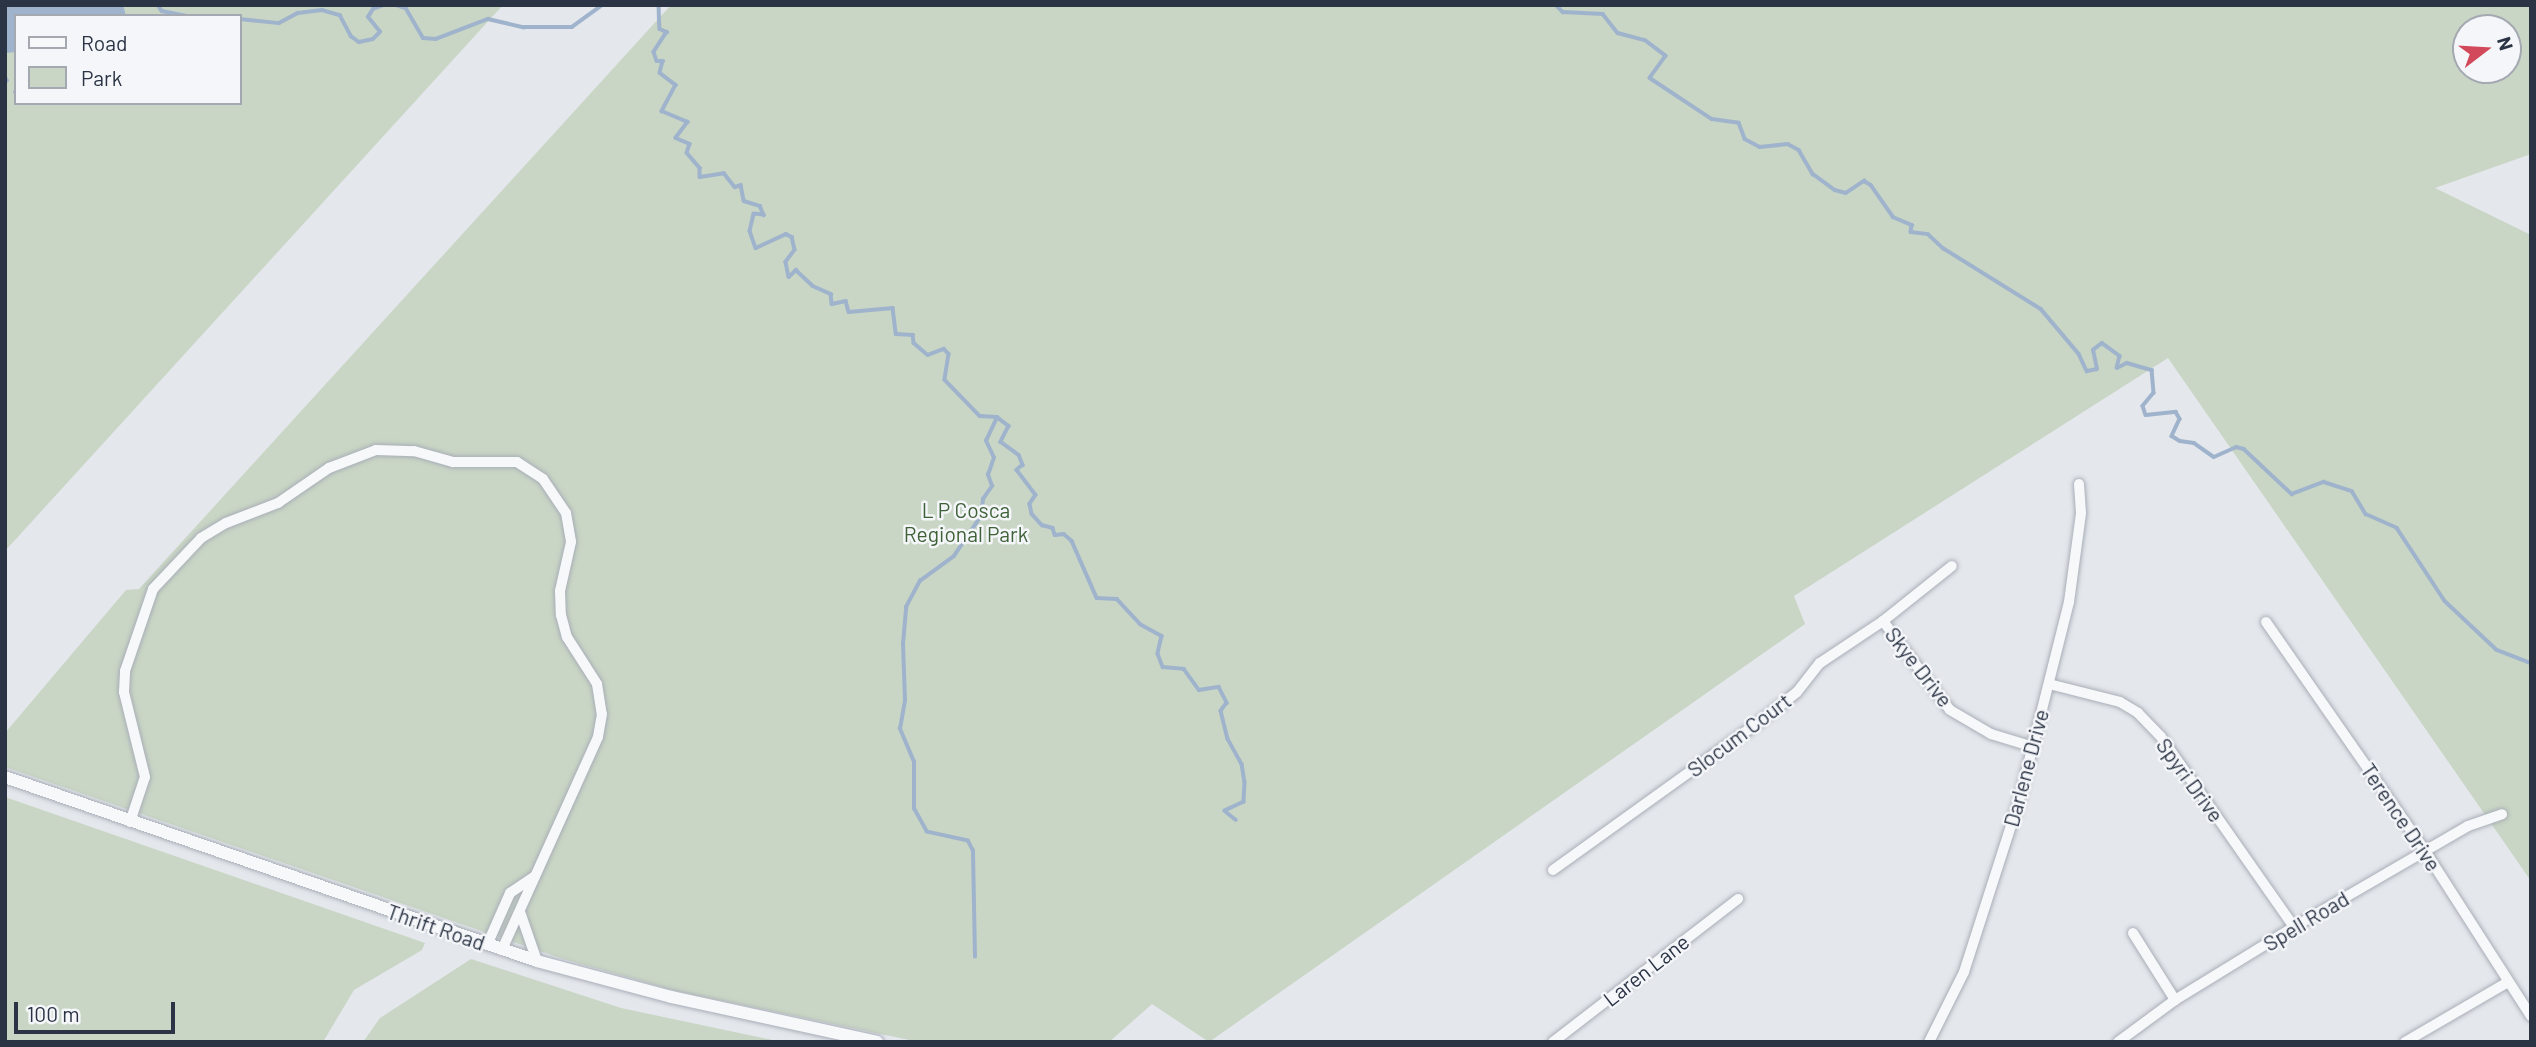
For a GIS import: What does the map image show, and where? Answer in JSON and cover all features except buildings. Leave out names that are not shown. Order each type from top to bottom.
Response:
[{"type":"street","points":[[130,822],[145,777],[124,692],[125,671],[153,589],[201,538],[226,523],[278,503],[329,468],[376,450],[414,451],[453,462],[517,462],[544,479],[566,513],[571,542],[560,591],[561,615],[567,637],[597,684],[602,714],[598,737],[502,950]]},
{"type":"street","name":"Darlene Drive","points":[[1929,1042],[1964,972],[2019,801],[2075,566],[2081,513],[2079,484]]},
{"type":"street","name":"Slocum Court","points":[[1553,870],[1763,719],[1797,692],[1820,663],[1883,621],[1952,566]]},
{"type":"street","name":"Skye Drive","points":[[1883,621],[1950,710],[1991,734],[2030,746]]},
{"type":"street","name":"Terence Drive","points":[[2266,622],[2425,850],[2531,1016]]},
{"type":"street","name":"Spyri Drive","points":[[2049,684],[2120,702],[2137,713],[2161,737],[2294,927]]},
{"type":"street","name":"Thrift Road","points":[[5,777],[537,961],[658,994],[877,1042]]},
{"type":"street","name":"Spell Road","points":[[2119,1042],[2175,1000],[2294,927],[2425,850],[2502,814]]},
{"type":"street","points":[[487,945],[510,893],[536,876]]},
{"type":"street","name":"Laren Lane","points":[[1553,1042],[1738,899]]},
{"type":"street","points":[[520,911],[537,961]]},
{"type":"street","points":[[2133,933],[2175,1000]]},
{"type":"street","points":[[2405,1042],[2508,982]]},
{"type":"green space","points":[[5,5],[503,5],[5,551]]},
{"type":"green space","name":"L P Cosca Regional Park","points":[[671,5],[2531,5],[2531,154],[2435,188],[2531,235],[2531,881],[2168,358],[1794,596],[1805,624],[1209,1042],[1152,1004],[1109,1042],[919,1042],[676,991],[560,958],[5,767],[5,733],[126,590],[139,589]]},
{"type":"green space","points":[[5,797],[425,943],[422,950],[354,990],[323,1042],[5,1042]]},
{"type":"green space","points":[[471,959],[621,1008],[782,1042],[363,1042],[380,1018]]},
{"type":"water","points":[[5,5],[123,5],[125,14],[14,14],[14,52],[5,53]]},
{"type":"waterway","points":[[158,5],[162,11],[177,14]]},
{"type":"waterway","points":[[242,19],[279,23],[298,13],[322,10],[340,15],[351,36],[359,42],[373,39],[380,32],[368,17],[373,9],[384,5]]},
{"type":"waterway","points":[[396,5],[406,8],[423,38],[436,39],[488,19],[524,27],[572,27],[602,5]]},
{"type":"waterway","points":[[659,5],[660,29],[667,32],[654,52],[657,61],[663,61],[660,73],[676,85],[662,111],[688,122],[676,138],[690,144],[687,153],[700,168],[700,177],[724,173],[735,187],[741,185],[744,201],[760,206],[764,215],[754,214],[750,231],[756,248],[786,234],[792,237],[795,250],[786,262],[789,277],[796,270],[813,286],[831,294],[832,304],[846,301],[849,312],[893,308],[896,334],[913,335],[914,343],[928,355],[944,349],[949,354],[945,380],[980,416],[997,417],[1009,426],[1001,442],[1019,455],[1023,465],[1017,470],[1036,495],[1030,504],[1032,514],[1042,525],[1053,528],[1055,535],[1064,534],[1072,541],[1097,598],[1117,599],[1140,624],[1162,636],[1158,654],[1163,667],[1184,669],[1199,690],[1219,687],[1227,703],[1221,711],[1228,739],[1242,764],[1245,782],[1244,802],[1225,811],[1236,820]]},
{"type":"waterway","points":[[1556,5],[1563,12],[1603,14],[1618,33],[1645,40],[1666,56],[1650,78],[1712,119],[1739,123],[1745,139],[1760,147],[1788,144],[1799,150],[1813,174],[1835,190],[1846,193],[1864,181],[1871,185],[1893,217],[1912,225],[1911,232],[1928,234],[1943,248],[2041,309],[2079,354],[2087,371],[2097,369],[2093,350],[2102,343],[2120,356],[2117,368],[2127,363],[2152,370],[2154,393],[2143,406],[2146,415],[2176,412],[2180,419],[2172,436],[2180,441],[2194,443],[2214,457],[2236,447],[2244,449],[2292,494],[2324,482],[2352,491],[2366,514],[2397,528],[2445,601],[2497,650],[2531,663]]},
{"type":"waterway","points":[[975,957],[973,851],[968,841],[927,832],[914,809],[914,762],[900,729],[905,701],[903,644],[906,607],[920,581],[954,556],[981,516],[983,499],[992,486],[988,475],[994,458],[986,441],[997,417]]}]
